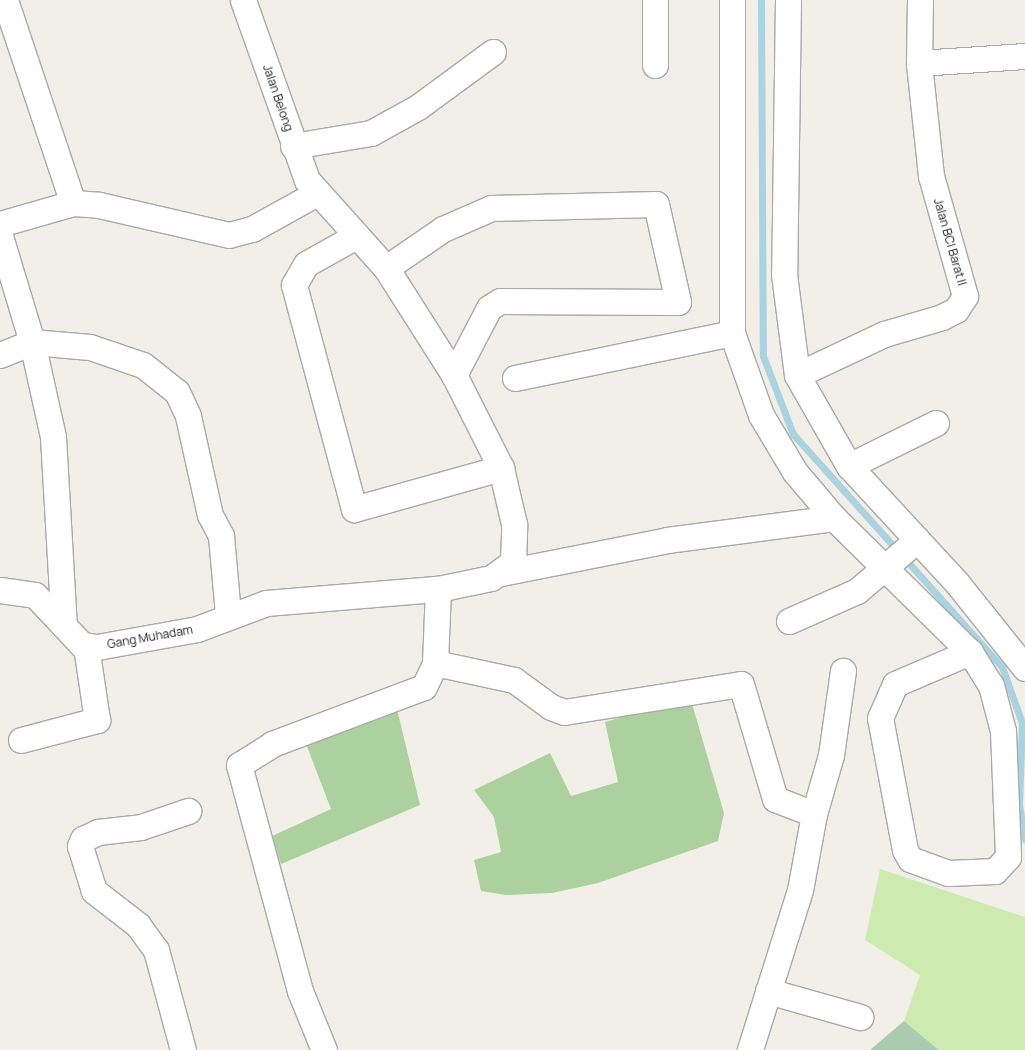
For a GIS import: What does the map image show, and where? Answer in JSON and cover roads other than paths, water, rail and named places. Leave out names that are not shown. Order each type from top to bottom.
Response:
[{"type":"street","points":[[5,0],[73,203]]},
{"type":"street","name":"Jalan Belong","points":[[243,0],[294,146],[317,193],[386,268],[454,375],[500,468],[516,540],[514,562],[502,574]]},
{"type":"street","points":[[655,0],[655,65]]},
{"type":"street","points":[[732,0],[732,333],[745,378],[771,435],[834,518],[900,552],[1025,668]]},
{"type":"street","points":[[788,0],[784,274],[797,375],[900,552],[970,652],[991,685],[1003,731],[1008,857],[994,871],[948,873],[916,862],[905,850],[880,718],[896,684],[970,652]]},
{"type":"street","name":"Jalan BCI Barat II","points":[[797,375],[858,344],[942,317],[962,304],[965,296],[931,176],[919,63],[920,0]]},
{"type":"street","points":[[294,146],[371,132],[418,107],[493,52]]},
{"type":"street","points":[[919,63],[1025,56]]},
{"type":"street","points":[[0,224],[73,203],[229,235],[252,228],[317,193]]},
{"type":"street","points":[[386,268],[443,229],[490,208],[656,204],[678,302],[500,301],[489,308],[454,375]]},
{"type":"street","points":[[0,236],[32,342],[53,437],[64,625]]},
{"type":"street","points":[[356,236],[306,264],[294,285],[354,509],[500,468]]},
{"type":"street","points":[[514,378],[732,333]]},
{"type":"street","points":[[0,355],[32,342],[115,352],[162,376],[177,392],[188,416],[210,515],[221,536],[228,614]]},
{"type":"street","points":[[849,466],[936,423]]},
{"type":"street","name":"Gang Muhadam","points":[[86,646],[196,629],[228,614],[266,603],[438,589],[667,540],[834,518]]},
{"type":"street","points":[[789,621],[857,591],[900,552]]},
{"type":"street","points":[[324,1050],[300,991],[240,765],[272,744],[418,691],[428,683],[435,663],[438,589]]},
{"type":"street","points":[[0,590],[35,595],[86,646],[98,720],[21,740]]},
{"type":"street","points":[[435,663],[514,680],[551,707],[564,712],[740,684],[774,799],[814,814]]},
{"type":"street","points":[[750,1050],[800,890],[814,814],[831,755],[843,672]]},
{"type":"street","points":[[183,1050],[156,950],[138,925],[94,890],[80,846],[83,839],[98,832],[141,828],[188,811]]},
{"type":"street","points":[[768,991],[860,1017]]},
{"type":"waterway","points":[[761,0],[763,356],[793,434],[1002,667],[1022,723],[1019,805],[1025,839]]}]
